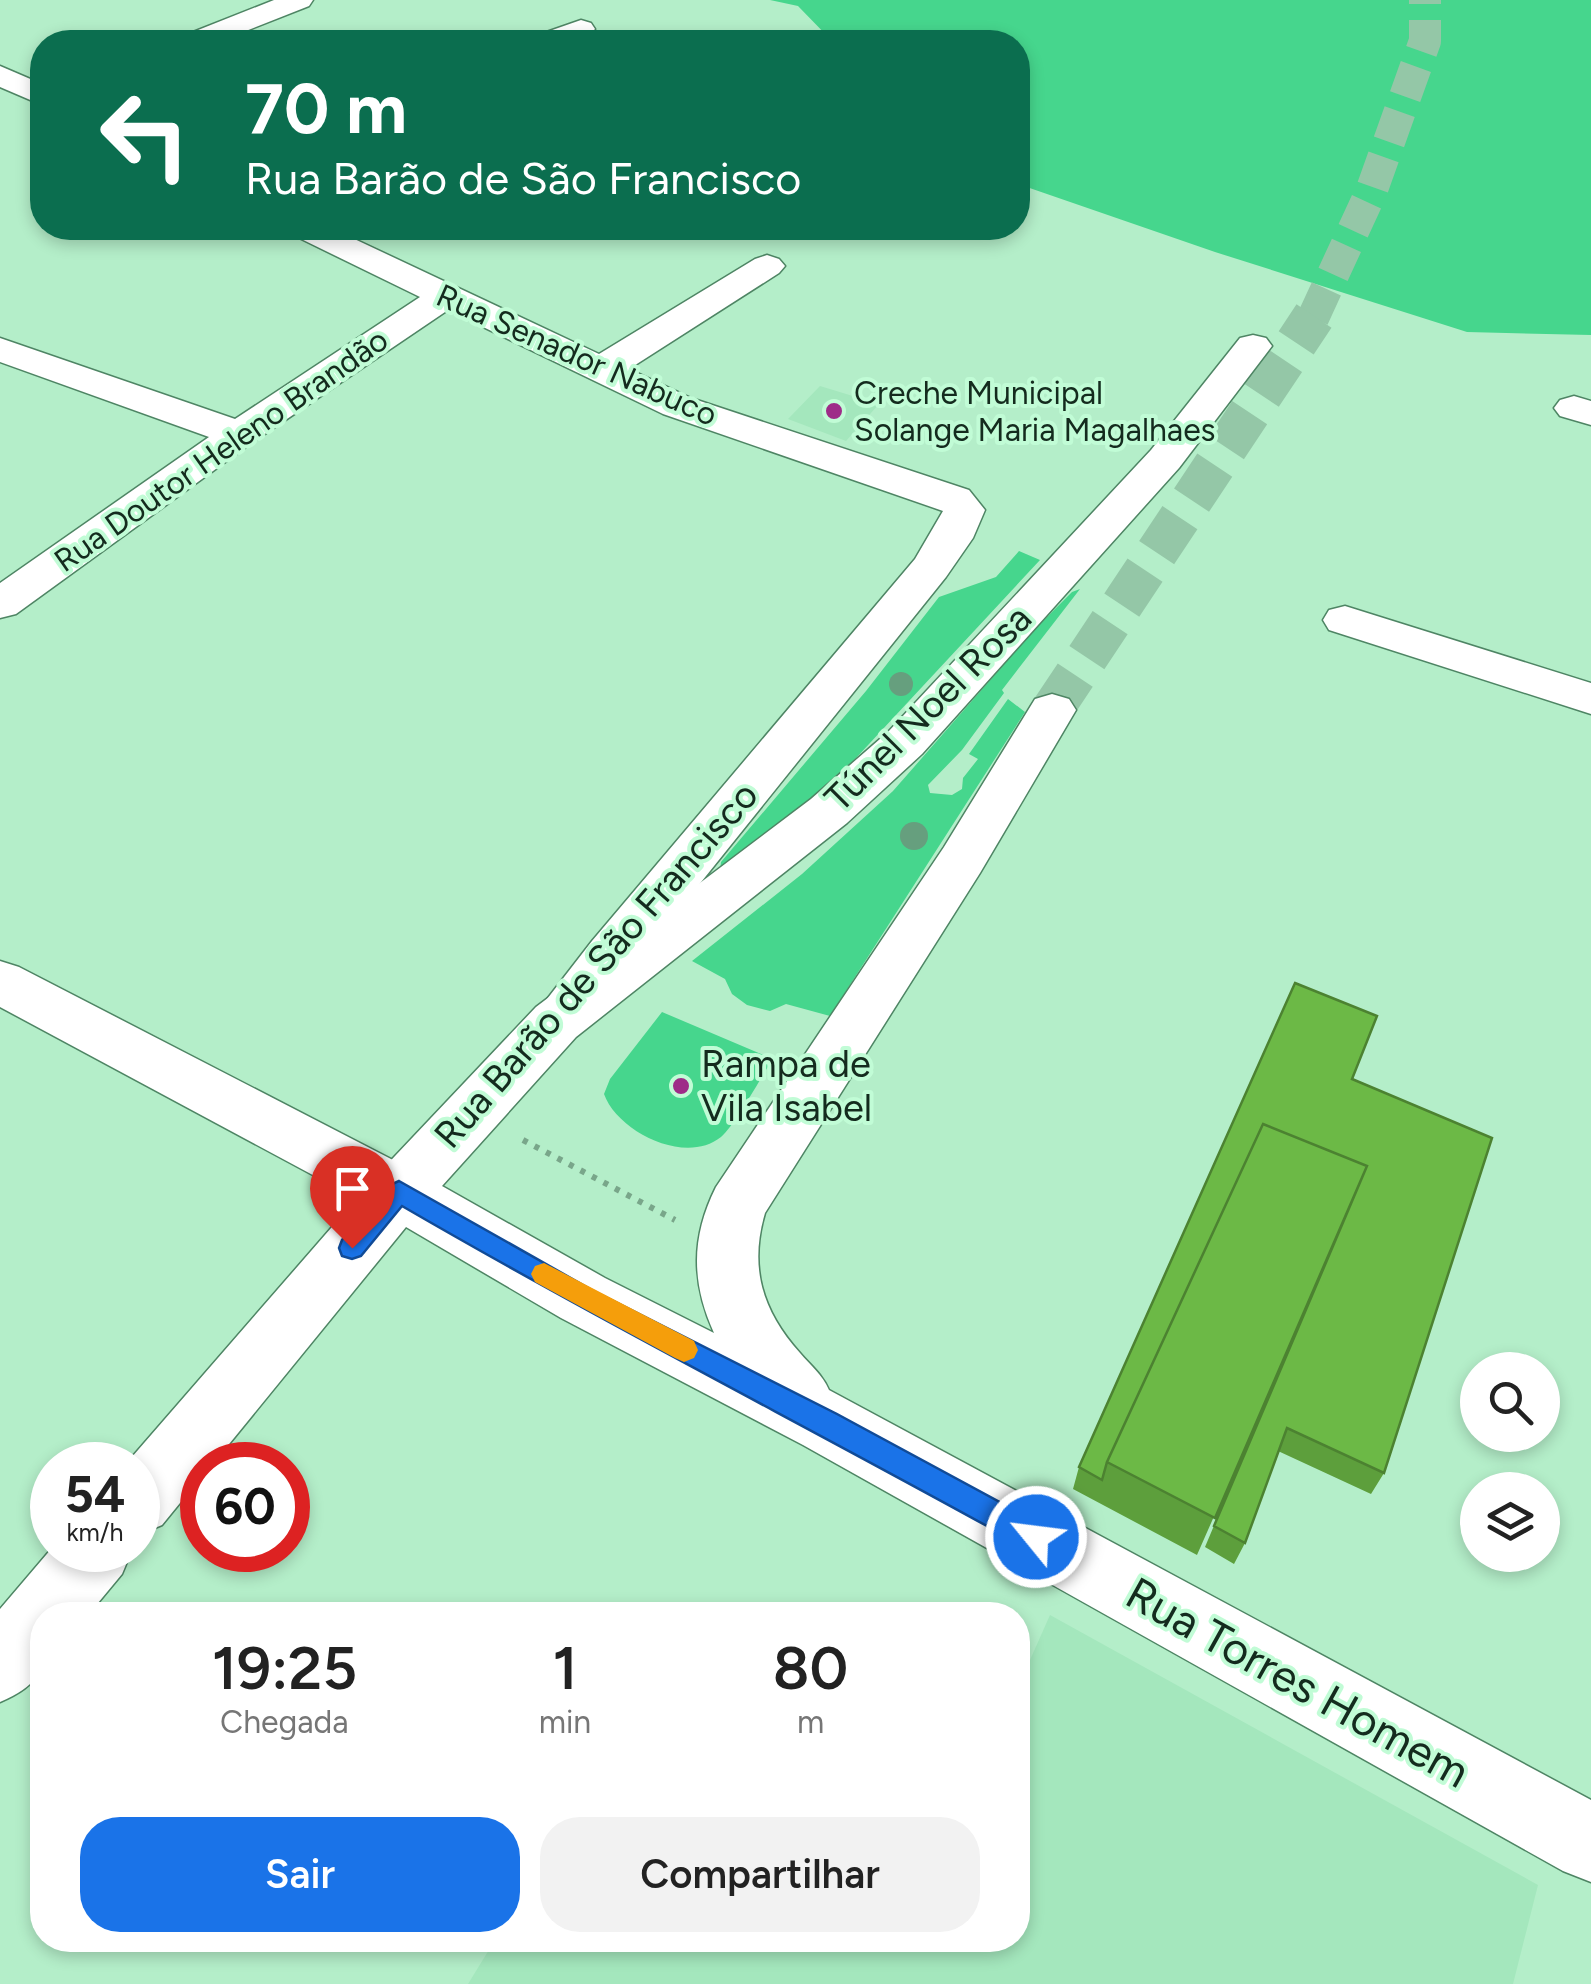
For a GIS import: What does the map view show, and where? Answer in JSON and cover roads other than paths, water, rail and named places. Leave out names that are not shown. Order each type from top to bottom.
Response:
[{"type":"street","points":[[224,30],[298,0]]},
{"type":"street","points":[[577,30],[582,28]]},
{"type":"street","points":[[0,75],[30,90]]},
{"type":"street","name":"Rua Senador Nabuco","points":[[330,240],[677,406],[954,499],[964,510]]},
{"type":"street","points":[[349,249],[369,240]]},
{"type":"street","points":[[599,371],[767,266]]},
{"type":"street","name":"Rua Doutor Heleno Brandão","points":[[0,604],[239,434],[444,296]]},
{"type":"street","name":"Túnel Noel Rosa","points":[[556,1022],[829,811],[904,742],[1165,460],[1254,346]]},
{"type":"street","points":[[0,349],[239,434]]},
{"type":"street","name":"Rua Barão de São Francisco","points":[[160,1476],[399,1192],[556,1022],[693,851],[817,709],[962,522],[964,510]]},
{"type":"street","points":[[1345,620],[1591,699]]},
{"type":"street","points":[[827,1423],[773,1372],[740,1322],[730,1296],[726,1233],[737,1205],[962,860],[1052,710]]},
{"type":"street","name":"Rua Torres Homem","points":[[0,982],[399,1192],[583,1298],[827,1423],[1591,1843]]},
{"type":"street","points":[[53,1602],[78,1572]]},
{"type":"street","points":[[0,1665],[30,1629]]},
{"type":"tunnel","points":[[1314,316],[1371,192],[1425,41],[1425,0]]},
{"type":"tunnel","points":[[1052,710],[1314,316]]},
{"type":"place","name":"Creche Municipal Solange Maria Magalhaes","points":[[834,411]]},
{"type":"place","name":"Rampa de Vila Isabel","points":[[681,1086]]}]
